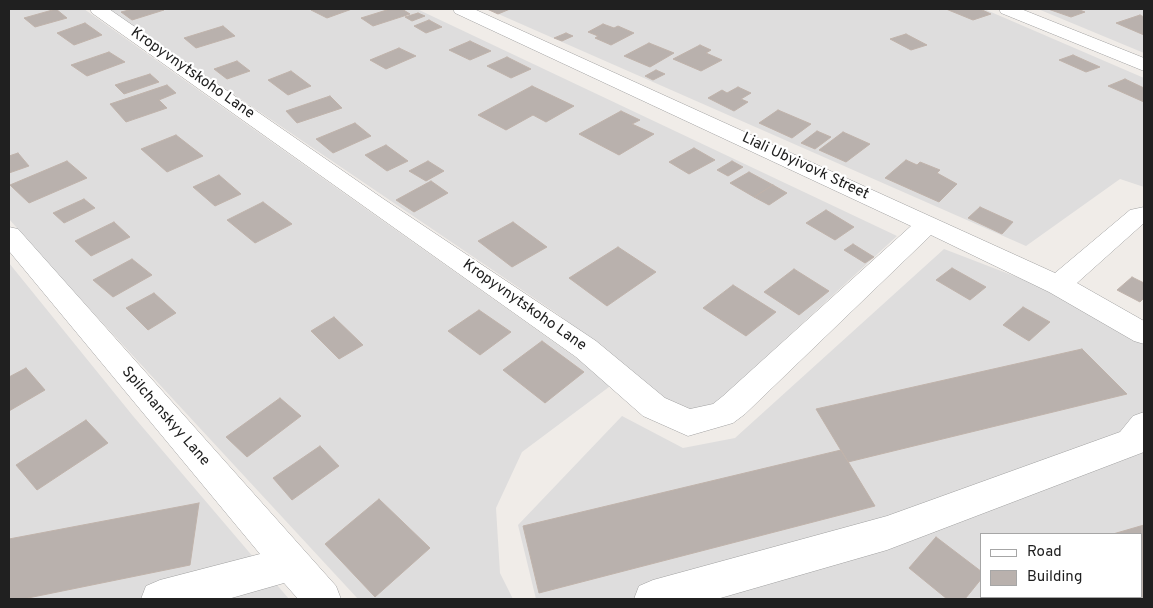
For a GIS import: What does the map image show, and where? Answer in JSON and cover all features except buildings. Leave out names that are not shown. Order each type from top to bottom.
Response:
[{"type":"street","name":"Kropyvnytskoho Lane","points":[[98,9],[366,198],[586,349],[654,407],[688,423],[702,421],[722,414],[734,405],[928,224]]},
{"type":"street","name":"Liali Ubyivovk Street","points":[[461,9],[1058,285],[1144,334]]},
{"type":"street","points":[[1008,9],[1144,65]]},
{"type":"street","points":[[1058,285],[1139,215],[1144,214]]},
{"type":"street","name":"Spilchanskyy Lane","points":[[9,235],[322,599]]},
{"type":"street","points":[[653,599],[887,533],[1132,442],[1144,425]]},
{"type":"street","points":[[160,599],[291,564]]},
{"type":"shaded area","points":[[9,9],[84,9],[613,384],[522,452],[496,508],[500,573],[513,599],[358,599],[61,278],[9,219]]},
{"type":"shaded area","points":[[108,9],[417,9],[897,236],[715,404],[703,412],[669,406],[559,315]]},
{"type":"shaded area","points":[[487,9],[984,9],[1144,78],[1144,187],[1120,179],[1026,246]]},
{"type":"shaded area","points":[[1038,9],[1144,9],[1144,53]]},
{"type":"shaded area","points":[[944,249],[1043,287],[1144,342],[1144,599],[536,599],[518,525],[622,416],[683,448],[735,438]]},
{"type":"shaded area","points":[[9,263],[133,416],[289,599],[9,599]]}]
